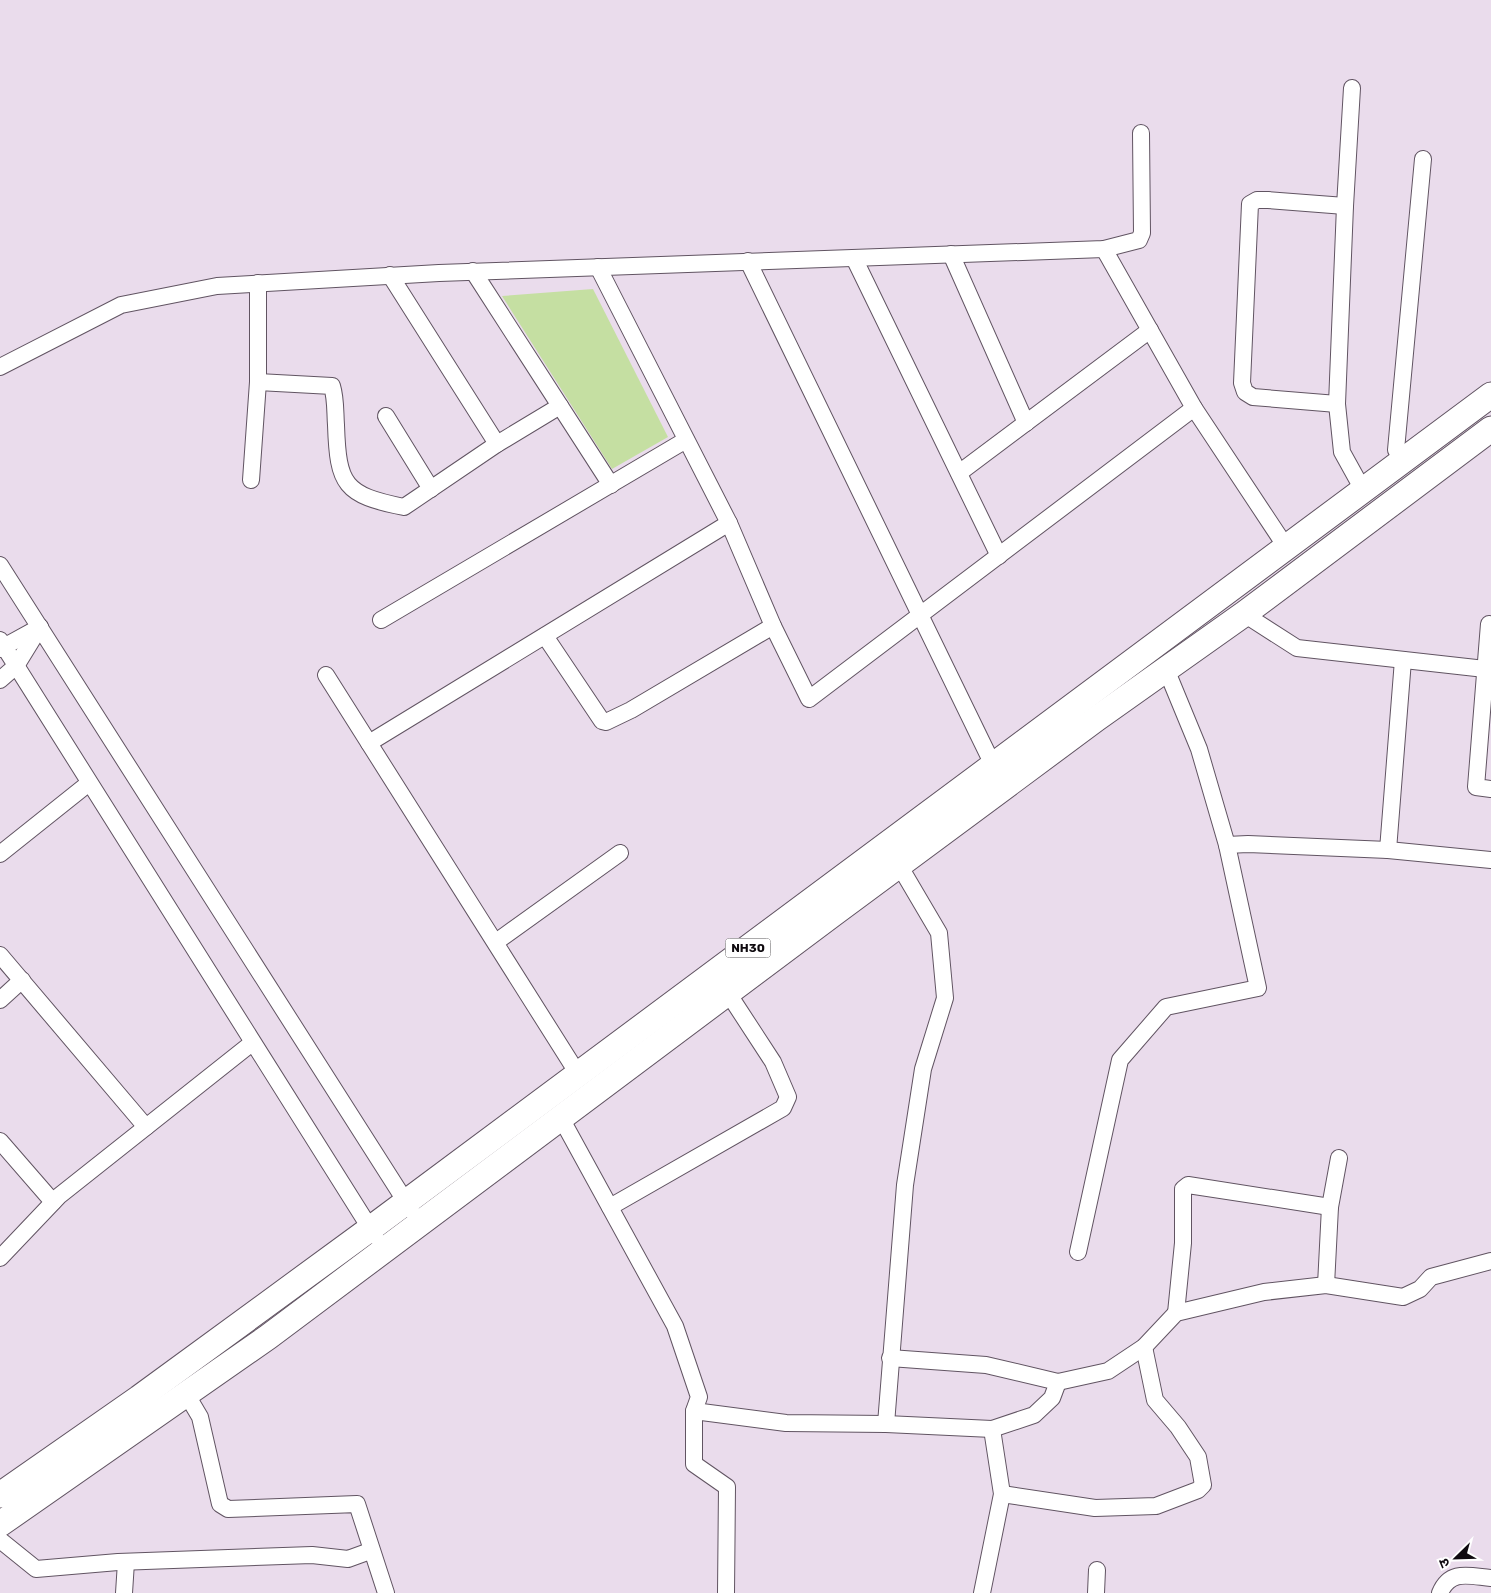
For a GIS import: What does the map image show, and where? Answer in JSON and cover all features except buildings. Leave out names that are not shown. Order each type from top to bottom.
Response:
[{"type":"highway","name":"NH30","points":[[0,1495],[139,1398],[370,1229],[994,767],[1491,395]]},
{"type":"highway","name":"NH30","points":[[0,1524],[187,1395],[421,1224],[898,865],[1244,614],[1491,429]]},
{"type":"street","points":[[1352,88],[1337,404],[1342,452],[1363,490]]},
{"type":"street","points":[[0,367],[121,305],[217,286],[472,271],[1104,249],[1138,240],[1142,233],[1141,133]]},
{"type":"street","points":[[1404,460],[1396,450],[1423,159]]},
{"type":"street","points":[[1337,404],[1253,397],[1245,392],[1242,384],[1250,204],[1257,200],[1268,200],[1345,206]]},
{"type":"street","points":[[1104,249],[1194,408],[1286,547]]},
{"type":"street","points":[[951,254],[1026,423]]},
{"type":"street","points":[[854,258],[999,556]]},
{"type":"street","points":[[748,261],[994,767]]},
{"type":"street","points":[[598,267],[729,523],[773,626],[809,699],[1194,408]]},
{"type":"street","points":[[472,271],[611,485]]},
{"type":"street","points":[[390,276],[498,444]]},
{"type":"street","points":[[251,480],[258,382],[258,283]]},
{"type":"street","points":[[958,473],[1150,330]]},
{"type":"street","points":[[258,382],[332,386],[335,395],[337,450],[340,468],[346,482],[354,492],[367,498],[404,507],[498,444],[560,406]]},
{"type":"street","points":[[386,416],[430,489]]},
{"type":"street","points":[[381,620],[686,440]]},
{"type":"street","points":[[369,743],[729,523]]},
{"type":"street","points":[[0,565],[405,1202],[421,1224]]},
{"type":"street","points":[[1244,614],[1297,648],[1485,669]]},
{"type":"street","points":[[1489,624],[1476,787],[1491,789]]},
{"type":"street","points":[[545,636],[593,709],[602,721],[606,722],[631,710],[773,626]]},
{"type":"street","points":[[40,627],[1,645],[385,1250]]},
{"type":"street","points":[[0,680],[16,666],[40,627]]},
{"type":"street","points":[[1388,850],[1403,660]]},
{"type":"street","points":[[1078,1252],[1120,1060],[1166,1007],[1258,988],[1227,845],[1199,749],[1166,669]]},
{"type":"street","points":[[326,675],[578,1074]]},
{"type":"street","points":[[0,854],[90,783]]},
{"type":"street","points":[[1227,845],[1248,844],[1388,850],[1491,860]]},
{"type":"street","points":[[496,942],[620,852]]},
{"type":"street","points":[[886,1424],[890,1358],[906,1185],[923,1069],[945,998],[939,933],[898,865]]},
{"type":"street","points":[[0,954],[146,1127]]},
{"type":"street","points":[[0,1000],[22,980]]},
{"type":"street","points":[[610,1207],[784,1108],[788,1097],[773,1062],[728,993]]},
{"type":"street","points":[[0,1258],[53,1202],[252,1043]]},
{"type":"street","points":[[561,1118],[675,1326],[699,1397],[694,1411],[694,1464],[726,1487],[726,1593]]},
{"type":"street","points":[[0,1141],[53,1202]]},
{"type":"street","points":[[1326,1285],[1330,1207],[1339,1158]]},
{"type":"street","points":[[1176,1313],[1183,1243],[1183,1189],[1188,1185],[1330,1207]]},
{"type":"street","points":[[890,1358],[986,1365],[1058,1382],[1108,1371],[1144,1347],[1176,1313],[1264,1292],[1326,1285],[1403,1297],[1420,1289],[1431,1277],[1491,1261]]},
{"type":"street","points":[[1002,1494],[1095,1508],[1156,1506],[1198,1490],[1203,1484],[1198,1457],[1178,1427],[1155,1400],[1144,1347]]},
{"type":"street","points":[[694,1411],[786,1423],[886,1424],[992,1429],[1034,1415],[1052,1398],[1058,1382]]},
{"type":"street","points":[[187,1395],[200,1417],[220,1504],[228,1509],[357,1504],[370,1551],[386,1593]]},
{"type":"street","points":[[982,1593],[1002,1494],[992,1429]]},
{"type":"street","points":[[0,1540],[36,1569],[126,1562],[312,1555],[348,1559],[370,1551]]},
{"type":"street","points":[[124,1593],[126,1562]]},
{"type":"street","points":[[1096,1593],[1097,1570]]},
{"type":"street","points":[[1440,1593],[1445,1581],[1457,1575],[1491,1578]]},
{"type":"green space","points":[[593,289],[668,437],[612,469],[502,296]]}]
